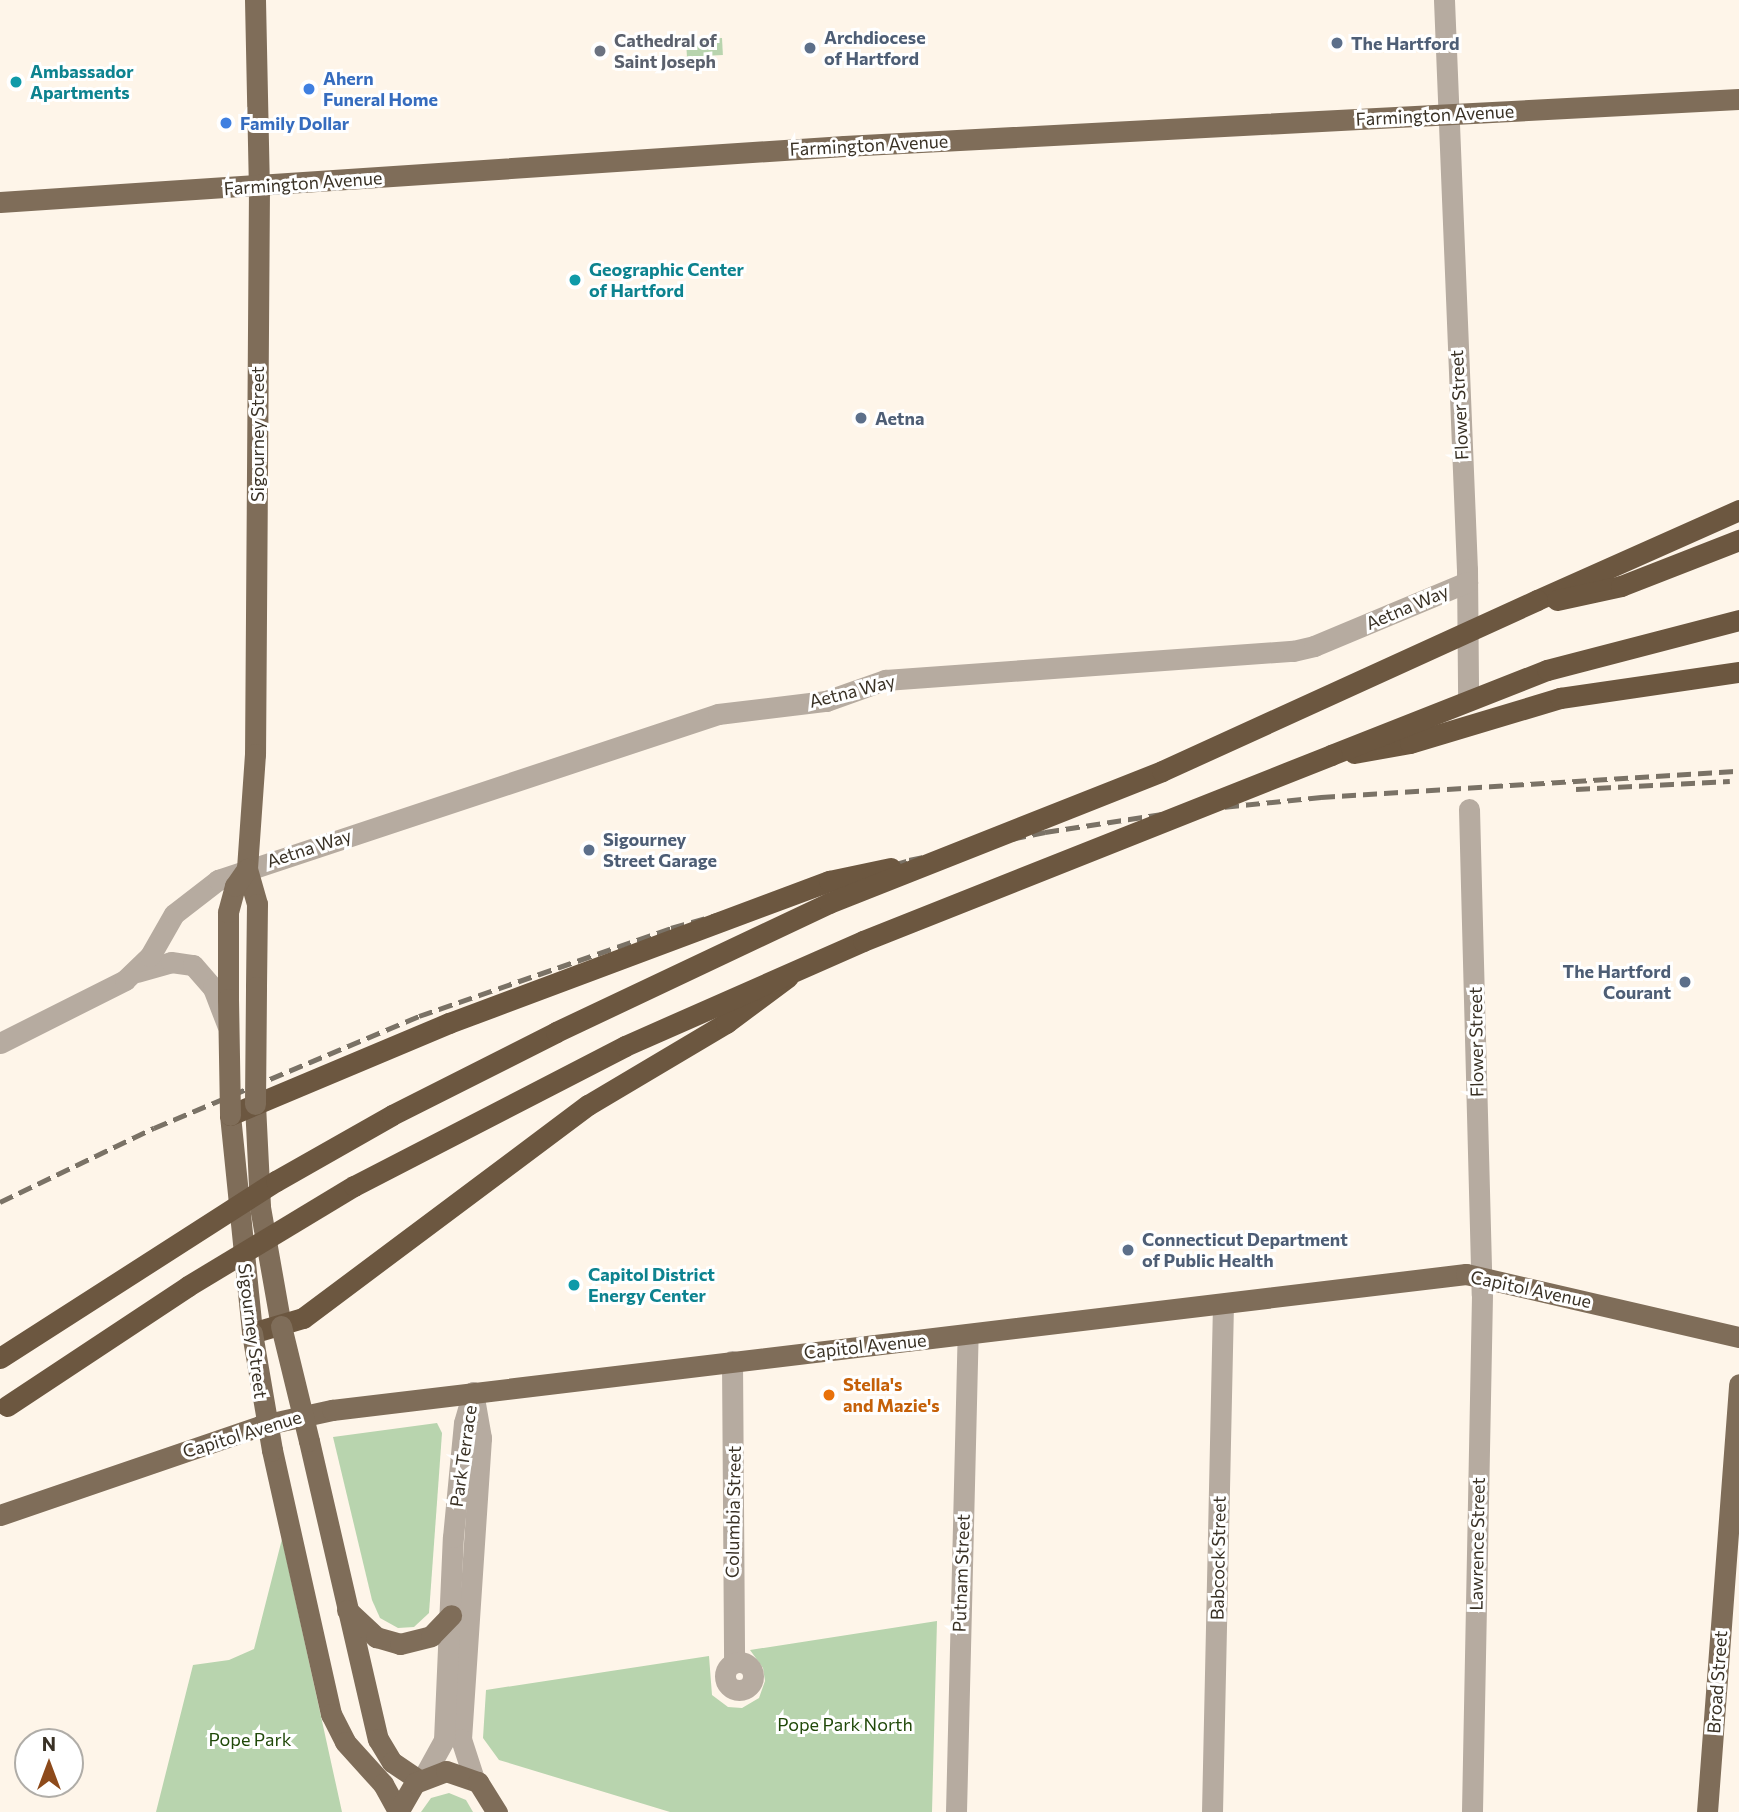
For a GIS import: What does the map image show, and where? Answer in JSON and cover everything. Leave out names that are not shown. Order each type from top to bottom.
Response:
[{"type":"highway","points":[[0,1358],[174,1243],[391,1115],[694,964],[914,868],[1173,766],[1739,510]]},
{"type":"highway","points":[[1537,600],[1611,589],[1739,540]]},
{"type":"highway","points":[[2,1411],[188,1286],[371,1177],[614,1052],[797,968],[1547,670],[1739,620]]},
{"type":"highway","points":[[1331,755],[1410,743],[1591,692],[1739,672]]},
{"type":"highway","points":[[230,1115],[449,1023],[830,881],[871,870],[914,868]]},
{"type":"highway","points":[[252,1333],[303,1318],[588,1105],[741,1013],[797,968]]},
{"type":"main road","name":"Sigourney Street","points":[[255,0],[259,187],[256,754],[247,869],[257,904],[255,1104],[261,1216],[281,1326],[344,1604],[381,1746],[391,1762],[421,1779]]},
{"type":"main road","name":"Farmington Avenue","points":[[0,202],[259,187],[673,156],[1739,99]]},
{"type":"main road","name":"Sigourney Street","points":[[247,869],[235,887],[228,912],[224,1001],[228,1027],[230,1115],[252,1333],[272,1450],[331,1714],[345,1742],[383,1784],[398,1812]]},
{"type":"main road","name":"Capitol Avenue","points":[[0,1515],[292,1417],[473,1392],[1466,1274],[1739,1337]]},
{"type":"main road","name":"Broad Street","points":[[1707,1812],[1739,1384]]},
{"type":"main road","points":[[282,1495],[319,1486]]},
{"type":"main road","points":[[344,1604],[368,1631],[400,1644],[431,1636],[452,1615]]},
{"type":"main road","points":[[398,1812],[404,1796],[421,1779],[451,1771],[474,1779],[488,1792],[498,1811]]},
{"type":"street","name":"Flower Street","points":[[1444,0],[1467,582],[1468,695]]},
{"type":"street","name":"Aetna Way","points":[[135,973],[183,904],[218,880],[732,711],[825,701],[885,680],[1293,650],[1314,646],[1467,582]]},
{"type":"street","name":"Flower Street","points":[[1469,809],[1481,1276]]},
{"type":"street","points":[[0,1043],[111,989],[135,973],[171,961],[188,962],[207,978],[224,1001]]},
{"type":"street","name":"Lawrence Street","points":[[1472,1812],[1481,1276]]},
{"type":"street","name":"Babcock Street","points":[[1212,1812],[1223,1304]]},
{"type":"street","name":"Putnam Street","points":[[956,1812],[968,1334]]},
{"type":"street","name":"Columbia Street","points":[[732,1361],[734,1663]]},
{"type":"street","name":"Park Terrace","points":[[421,1779],[444,1740],[463,1436],[473,1392]]},
{"type":"street","name":"Park Terrace","points":[[473,1392],[481,1425],[461,1739],[474,1779]]},
{"type":"green space","points":[[722,38],[723,55],[687,57],[686,40]]},
{"type":"green space","points":[[437,1423],[442,1433],[429,1613],[414,1627],[398,1628],[380,1618],[372,1600],[333,1437]]},
{"type":"green space","name":"Pope Park","points":[[282,1539],[342,1812],[156,1812],[193,1665],[229,1660],[254,1649]]},
{"type":"green space","name":"Pope Park North","points":[[937,1621],[932,1812],[670,1812],[499,1760],[483,1738],[486,1690],[709,1656],[712,1695],[728,1707],[742,1708],[759,1698],[765,1681],[763,1668],[750,1650]]},
{"type":"green space","points":[[449,1793],[466,1800],[473,1812],[421,1812],[431,1798]]},
{"type":"railway","points":[[0,1202],[154,1128],[419,1016],[671,928],[909,860],[1045,832],[1183,811],[1321,797],[1739,771]]},
{"type":"railway","points":[[1576,789],[1730,781]]},
{"type":"place","name":"The Hartford","points":[[1337,43]]},
{"type":"place","name":"Archdiocese of Hartford","points":[[810,48]]},
{"type":"place","name":"Cathedral of Saint Joseph","points":[[600,51]]},
{"type":"place","name":"Ambassador Apartments","points":[[16,82]]},
{"type":"place","name":"Ahern Funeral Home","points":[[309,89]]},
{"type":"place","name":"Family Dollar","points":[[226,123]]},
{"type":"place","name":"Geographic Center of Hartford","points":[[575,280]]},
{"type":"place","name":"Aetna","points":[[861,418]]},
{"type":"place","name":"Sigourney Street Garage","points":[[589,850]]},
{"type":"place","name":"The Hartford Courant","points":[[1685,982]]},
{"type":"place","name":"Connecticut Department of Public Health","points":[[1128,1250]]},
{"type":"place","name":"Capitol District Energy Center","points":[[574,1285]]},
{"type":"place","name":"Stella's and Mazie's","points":[[829,1395]]}]
